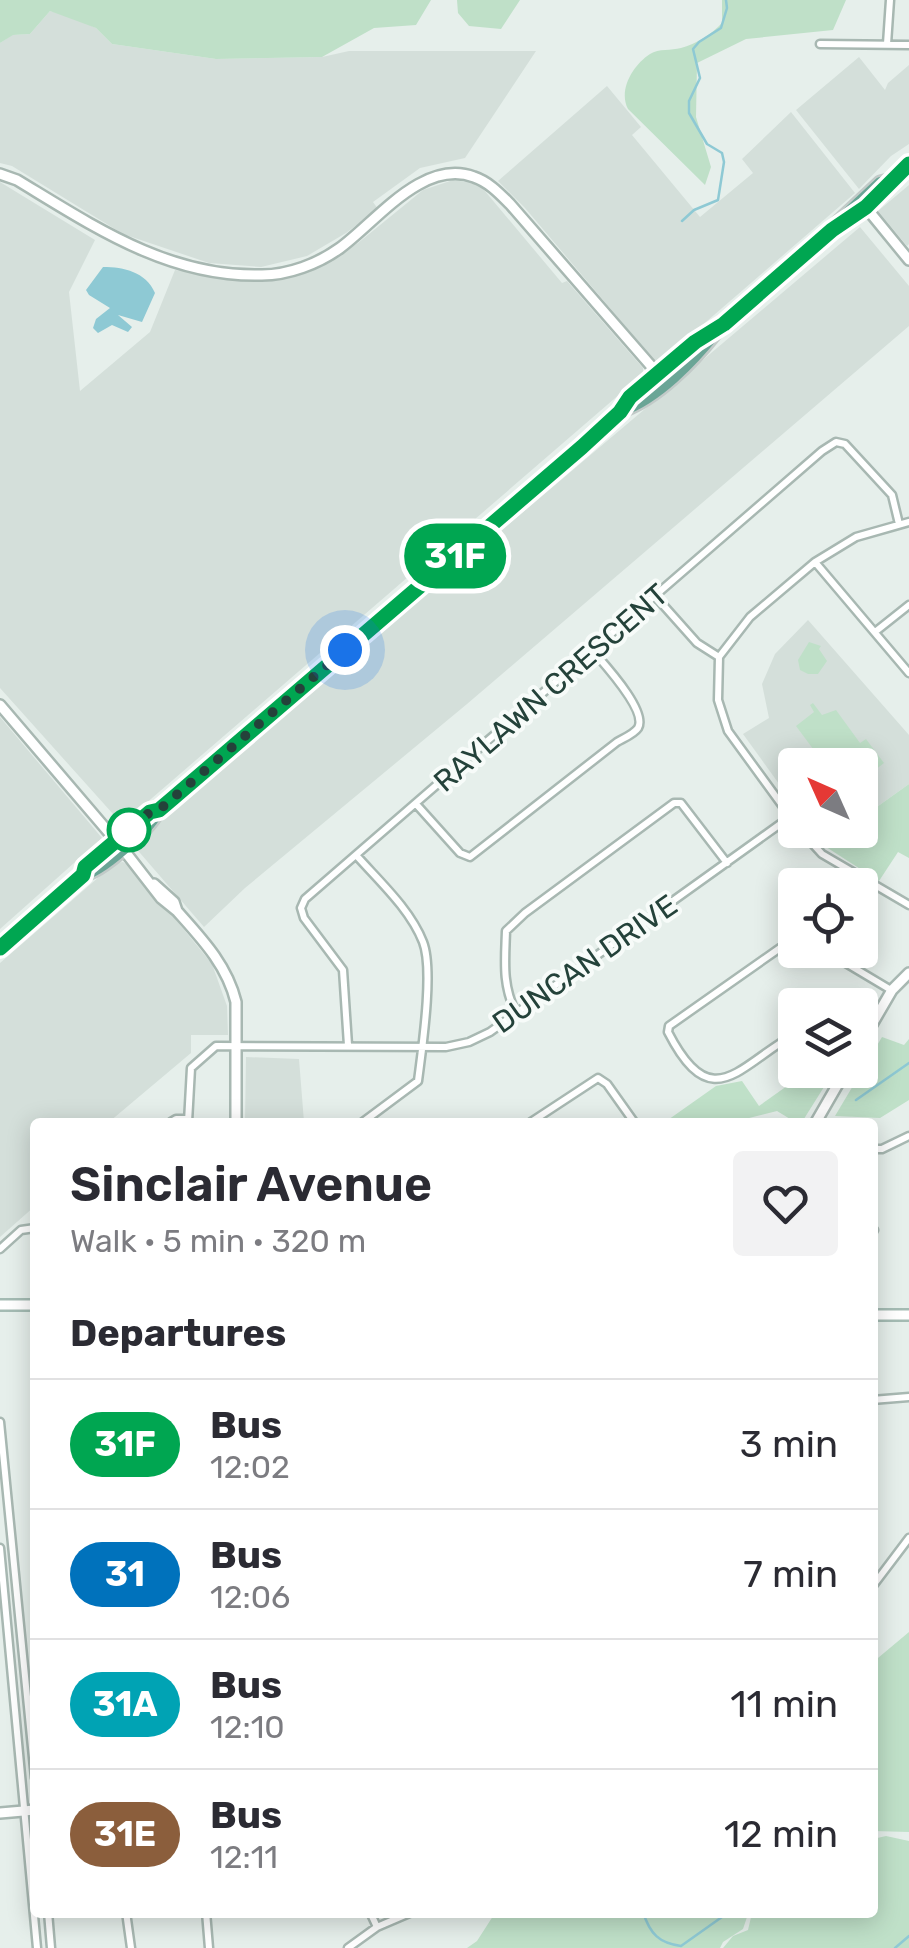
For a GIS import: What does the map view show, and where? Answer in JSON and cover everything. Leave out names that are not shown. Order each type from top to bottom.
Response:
[{"type":"main road","points":[[0,948],[83,875],[91,875],[120,844],[156,820],[159,810],[620,412],[630,397],[662,378],[695,342],[719,328],[909,164]]},
{"type":"street","points":[[887,44],[890,0]]},
{"type":"street","points":[[820,44],[909,45]]},
{"type":"street","points":[[0,174],[17,180],[119,242],[148,254],[204,270],[260,276],[288,272],[338,250],[425,181],[449,174],[472,176],[492,187],[510,204],[662,378]]},
{"type":"street","points":[[862,203],[909,260]]},
{"type":"street","name":"RAYLAWN CRESCENT","points":[[348,1045],[343,970],[304,918],[300,908],[305,899],[836,442],[845,444],[892,495],[899,524]]},
{"type":"street","points":[[778,799],[728,731],[718,700],[719,657],[750,617],[815,562],[856,538],[909,522]]},
{"type":"street","points":[[815,562],[909,673]]},
{"type":"street","points":[[656,598],[697,643],[719,657]]},
{"type":"street","points":[[874,632],[909,605]]},
{"type":"street","points":[[416,804],[460,854],[470,858],[636,731],[639,716],[622,684],[593,651]]},
{"type":"street","points":[[0,705],[216,956],[232,984],[236,1002],[236,1118]]},
{"type":"street","points":[[516,1013],[504,978],[506,931],[525,912],[674,803],[682,804],[727,864]]},
{"type":"street","name":"DUNCAN DRIVE","points":[[237,1046],[446,1047],[470,1042],[778,830]]},
{"type":"street","points":[[816,848],[909,905]]},
{"type":"street","points":[[356,855],[412,920],[424,945],[426,975],[418,1081],[368,1118]]},
{"type":"street","points":[[778,949],[670,1026],[668,1032],[692,1068],[707,1079],[723,1080],[736,1075],[778,1046]]},
{"type":"street","points":[[855,968],[892,990]]},
{"type":"street","points":[[878,1014],[892,990],[909,973]]},
{"type":"street","points":[[188,1118],[191,1068],[216,1046],[237,1046]]},
{"type":"street","points":[[537,1118],[598,1078],[607,1084],[631,1118]]},
{"type":"street","points":[[818,1118],[836,1088]]},
{"type":"street","points":[[878,1149],[909,1136]]},
{"type":"street","points":[[0,1249],[22,1230],[30,1229]]},
{"type":"street","points":[[0,1305],[30,1306]]},
{"type":"street","points":[[878,1314],[909,1315]]},
{"type":"street","points":[[878,1400],[909,1397]]},
{"type":"street","points":[[0,1422],[3,1484],[30,1729]]},
{"type":"street","points":[[878,1579],[909,1538]]},
{"type":"street","points":[[0,1548],[4,1625],[30,1811],[0,1813]]},
{"type":"street","points":[[4,1625],[19,1624]]},
{"type":"street","points":[[15,1712],[28,1710]]},
{"type":"street","points":[[35,1918],[37,1948]]},
{"type":"street","points":[[48,1918],[51,1948]]},
{"type":"street","points":[[127,1918],[130,1948]]},
{"type":"street","points":[[206,1918],[209,1948]]},
{"type":"street","points":[[373,1918],[377,1927]]},
{"type":"street","points":[[348,1948],[377,1927],[398,1918]]},
{"type":"street","points":[[36,1938],[50,1936]]},
{"type":"shaded area","points":[[50,11],[96,28],[112,44],[216,59],[322,57],[349,51],[536,51],[465,158],[420,168],[373,202],[378,209],[307,256],[261,267],[209,263],[123,234],[12,166],[0,163],[0,43],[12,35],[30,34]]},
{"type":"shaded area","points":[[859,57],[885,90],[909,65],[909,144],[891,156],[859,189],[796,110]]},
{"type":"shaded area","points":[[607,86],[641,127],[632,135],[700,217],[753,173],[742,159],[791,112],[855,193],[662,360],[654,360],[498,181]]},
{"type":"shaded area","points":[[453,180],[479,184],[562,283],[567,281],[643,368],[643,374],[122,824],[0,688],[0,182],[95,240],[69,292],[80,391],[150,332],[175,270],[262,282],[311,271],[358,243],[423,190]]},
{"type":"shaded area","points":[[909,185],[909,244],[907,246],[878,211]]},
{"type":"shaded area","points":[[860,227],[909,286],[909,326],[245,888],[204,927],[134,846],[198,787]]},
{"type":"shaded area","points":[[808,620],[909,735],[909,784],[878,806],[878,748],[778,748],[778,782],[743,734],[769,718],[762,684],[775,654]]},
{"type":"shaded area","points":[[0,717],[102,838],[0,929]]},
{"type":"shaded area","points":[[123,862],[138,873],[212,964],[227,1006],[228,1035],[191,1035],[191,1053],[114,1118],[30,1118],[30,1210],[0,1237],[0,963],[115,863]]},
{"type":"shaded area","points":[[246,1057],[299,1059],[304,1118],[245,1118]]},
{"type":"green space","points":[[0,0],[431,0],[416,25],[374,28],[322,57],[216,59],[112,44],[96,28],[50,11],[30,34],[13,35],[0,43]]},
{"type":"green space","points":[[457,0],[520,0],[501,29],[469,26],[458,13]]},
{"type":"green space","points":[[722,0],[846,0],[833,30],[746,39],[697,63],[696,117],[711,167],[705,185],[628,109],[625,94],[633,71],[650,54],[687,46],[718,27],[722,23]]},
{"type":"green space","points":[[809,642],[821,646],[827,661],[818,674],[800,670],[798,660]]},
{"type":"green space","points":[[813,703],[822,715],[836,710],[860,743],[866,739],[873,748],[812,748],[796,726],[814,712],[810,705]]},
{"type":"green space","points":[[909,784],[909,858],[898,852],[879,881],[878,868],[859,868],[828,848],[878,848],[878,806]]},
{"type":"green space","points":[[882,1037],[904,1045],[909,1039],[909,1100],[880,1118],[835,1116],[852,1088],[878,1088],[878,1044]]},
{"type":"green space","points":[[742,1081],[759,1106],[784,1088],[823,1088],[805,1118],[788,1118],[777,1111],[749,1118],[671,1118],[716,1086]]},
{"type":"green space","points":[[909,1632],[909,1832],[878,1831],[878,1658]]},
{"type":"green space","points":[[878,1838],[909,1841],[909,1948],[723,1948],[733,1936],[748,1930],[751,1918],[878,1918]]},
{"type":"green space","points":[[492,1918],[747,1918],[743,1929],[720,1948],[467,1948],[477,1941]]},
{"type":"water","points":[[103,267],[134,272],[155,293],[142,322],[118,315],[132,327],[128,332],[112,325],[98,333],[93,328],[96,319],[110,308],[86,290]]},
{"type":"waterway","points":[[682,221],[694,210],[718,200],[722,153],[707,144],[689,113],[689,101],[700,78],[693,49],[721,28],[726,0]]},
{"type":"waterway","points":[[856,1100],[909,1063]]},
{"type":"waterway","points":[[646,1918],[656,1936],[681,1946],[721,1918]]},
{"type":"waterway","points":[[895,1948],[909,1936]]},
{"type":"bus line","name":"31F","points":[[0,948],[83,875],[85,867],[150,812],[159,810],[582,447],[620,412],[630,397],[695,342],[719,328],[832,230],[866,207],[909,164]]},
{"type":"route","points":[[129,830],[125,834],[150,812],[159,810],[345,650]]}]
